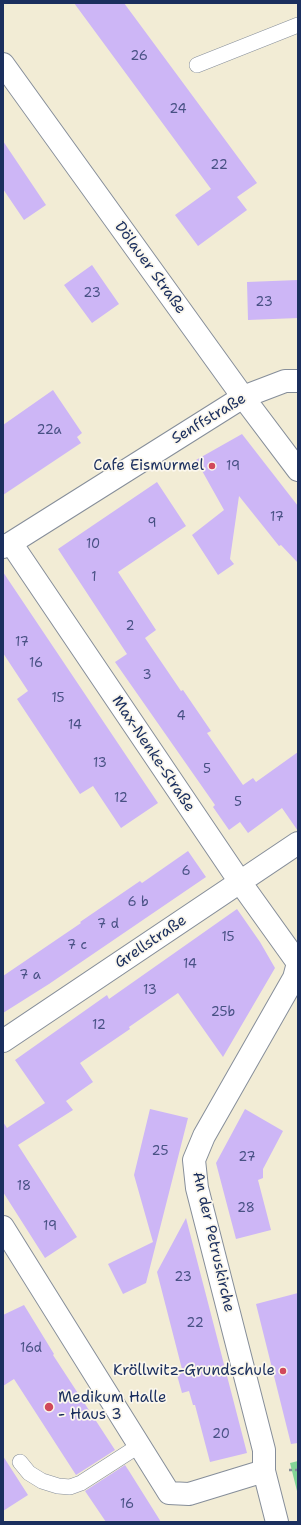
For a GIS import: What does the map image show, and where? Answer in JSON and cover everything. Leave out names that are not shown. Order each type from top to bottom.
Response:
[{"type":"street","name":"Dölauer Straße","points":[[3,64],[243,397],[298,470]]},
{"type":"street","name":"Senffstraße","points":[[7,545],[243,397],[285,381],[298,381]]},
{"type":"street","name":"Max-Nenke-Straße","points":[[7,545],[240,882],[298,963]]},
{"type":"street","name":"Grellstraße","points":[[3,1040],[298,843]]},
{"type":"street","name":"An der Petruskirche","points":[[277,1522],[264,1471],[264,1450],[197,1188],[194,1160],[204,1136],[294,978],[298,963]]},
{"type":"street","points":[[3,1227],[169,1493],[189,1494],[264,1471]]},
{"type":"lane","points":[[197,65],[298,25]]},
{"type":"lane","points":[[20,1462],[28,1473],[42,1481],[58,1486],[70,1487],[81,1483],[140,1445]]},
{"type":"green space","points":[[298,1461],[298,1495],[290,1463]]},
{"type":"building","points":[[74,3],[124,3],[257,183],[237,197],[247,210],[198,246],[175,215],[211,189]]},
{"type":"building","points":[[3,141],[46,205],[24,220],[3,189]]},
{"type":"building","points":[[92,265],[119,304],[92,323],[64,285]]},
{"type":"building","points":[[298,280],[298,318],[248,320],[247,282]]},
{"type":"building","points":[[53,390],[82,433],[77,437],[81,443],[3,495],[3,425]]},
{"type":"building","points":[[242,434],[298,506],[298,563],[281,545],[279,546],[239,496],[230,559],[234,564],[218,575],[192,535],[224,510],[196,460]]},
{"type":"building","points":[[157,482],[186,526],[118,572],[156,630],[145,638],[181,691],[183,690],[211,731],[207,733],[243,785],[253,778],[256,782],[298,752],[298,831],[282,808],[248,833],[240,822],[229,830],[213,807],[215,805],[115,662],[127,654],[58,549]]},
{"type":"building","points":[[3,572],[158,803],[121,828],[93,786],[80,794],[17,699],[28,691],[3,653]]},
{"type":"building","points":[[188,851],[206,877],[49,984],[3,1013],[3,976],[140,881],[142,883]]},
{"type":"building","points":[[237,909],[260,942],[275,968],[223,1057],[178,993],[129,1027],[130,1029],[80,1063],[93,1082],[66,1101],[73,1110],[18,1145],[77,1237],[45,1258],[3,1192],[3,1122],[7,1128],[45,1103],[15,1060],[107,995],[109,999]]},
{"type":"building","points":[[150,1109],[188,1118],[146,1283],[123,1294],[108,1264],[153,1242],[134,1175]]},
{"type":"building","points":[[245,1109],[283,1131],[263,1169],[263,1178],[258,1180],[271,1230],[236,1239],[216,1163]]},
{"type":"building","points":[[186,1218],[247,1453],[210,1462],[195,1405],[193,1405],[189,1391],[182,1393],[177,1375],[183,1373],[157,1272]]},
{"type":"building","points":[[298,1293],[298,1443],[291,1444],[256,1304]]},
{"type":"building","points":[[24,1305],[54,1354],[53,1355],[115,1450],[76,1475],[14,1379],[3,1386],[3,1315]]},
{"type":"building","points":[[3,1456],[28,1495],[3,1511]]},
{"type":"building","points":[[125,1465],[161,1522],[106,1522],[85,1491]]},
{"type":"place","name":"Cafe Eismurmel","points":[[212,466]]},
{"type":"place","name":"Kröllwitz-Grundschule","points":[[283,1371]]},
{"type":"place","name":"Medikum Halle - Haus 3","points":[[49,1407]]}]
